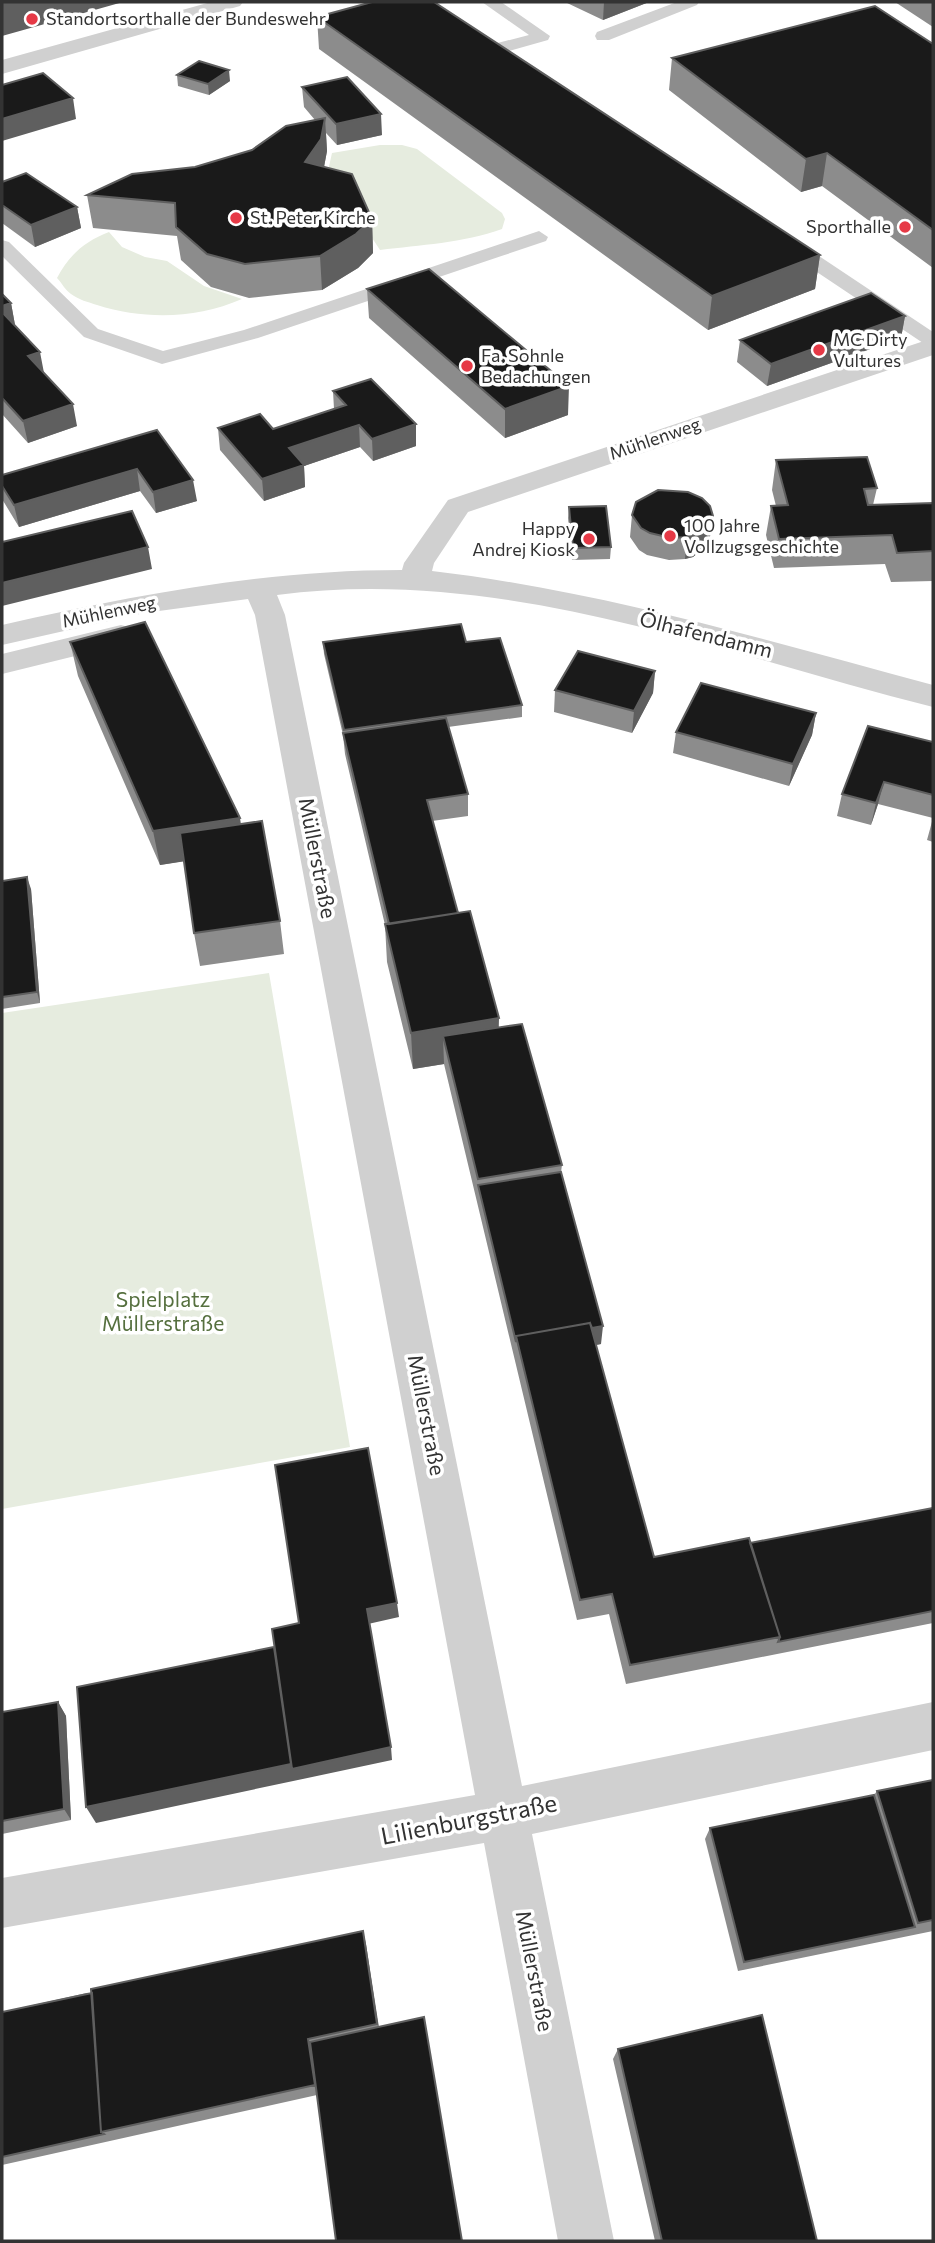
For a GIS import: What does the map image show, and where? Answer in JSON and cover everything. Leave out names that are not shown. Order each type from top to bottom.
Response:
[{"type":"street","points":[[2,67],[233,2]]},
{"type":"street","name":"Mühlenweg","points":[[415,579],[419,563],[458,506],[933,344]]},
{"type":"street","name":"Mühlenweg","points":[[2,635],[144,603],[348,579],[415,579],[476,585]]},
{"type":"street","name":"Ölhafendamm","points":[[476,585],[511,590],[684,628],[933,696]]},
{"type":"street","name":"Mühlenweg","points":[[2,664],[153,627],[260,590]]},
{"type":"street","name":"Müllerstraße","points":[[260,590],[270,615],[586,2241]]},
{"type":"street","name":"Lilienburgstraße","points":[[2,1903],[503,1815],[933,1726]]},
{"type":"lane","points":[[480,39],[509,57],[496,49],[542,36],[490,2]]},
{"type":"lane","points":[[603,36],[691,2]]},
{"type":"lane","points":[[770,232],[933,344]]},
{"type":"lane","points":[[2,246],[91,333],[162,358],[251,334],[539,237]]},
{"type":"green space","points":[[380,145],[402,145],[417,149],[502,213],[505,219],[502,229],[457,240],[380,250],[328,171],[332,153]]},
{"type":"green space","points":[[109,232],[122,247],[145,257],[167,261],[204,286],[242,299],[225,306],[189,314],[152,315],[115,310],[77,298],[67,291],[57,278],[78,250]]},
{"type":"green space","name":"Spielplatz Müllerstraße","points":[[269,973],[350,1447],[2,1509],[2,1013]]},
{"type":"building","points":[[372,2],[434,2],[820,255],[712,296],[317,17]]},
{"type":"building","points":[[875,6],[933,44],[933,230],[827,153],[806,159],[672,58]]},
{"type":"building","points":[[199,61],[229,70],[208,84],[177,75]]},
{"type":"building","points":[[43,73],[73,98],[2,119],[2,85]]},
{"type":"building","points":[[347,77],[381,114],[336,124],[302,87]]},
{"type":"building","points":[[325,118],[321,139],[305,162],[352,174],[372,219],[356,234],[320,256],[245,264],[207,254],[176,227],[175,203],[87,195],[132,174],[195,167],[252,150],[286,126]]},
{"type":"building","points":[[26,173],[77,207],[31,225],[2,205],[2,182]]},
{"type":"building","points":[[429,269],[569,386],[505,409],[367,289]]},
{"type":"building","points":[[871,293],[905,316],[771,364],[740,340]]},
{"type":"building","points":[[2,294],[11,303],[2,306]]},
{"type":"building","points":[[2,312],[40,352],[28,356],[73,404],[23,421],[2,398]]},
{"type":"building","points":[[371,379],[416,424],[372,439],[359,425],[289,448],[304,465],[262,479],[218,428],[260,414],[273,429],[346,405],[333,391]]},
{"type":"building","points":[[157,430],[193,480],[153,492],[137,469],[14,505],[2,486],[2,475]]},
{"type":"building","points":[[867,457],[877,488],[864,489],[868,505],[933,503],[933,551],[897,553],[892,535],[779,539],[771,506],[788,505],[776,460]]},
{"type":"building","points":[[658,490],[688,492],[702,498],[710,506],[713,516],[709,524],[696,535],[671,538],[641,528],[632,515],[636,502]]},
{"type":"building","name":"Happy Andrej Kiosk","points":[[606,506],[611,547],[573,548],[569,507]]},
{"type":"building","points":[[132,511],[148,547],[2,583],[2,542]]},
{"type":"building","points":[[145,622],[240,818],[153,831],[70,642]]},
{"type":"building","points":[[461,624],[466,642],[500,638],[522,705],[344,730],[323,642]]},
{"type":"building","points":[[578,651],[655,671],[634,711],[555,690]]},
{"type":"building","points":[[701,683],[816,713],[793,764],[676,732]]},
{"type":"building","points":[[446,718],[468,794],[427,800],[458,913],[389,924],[343,733]]},
{"type":"building","points":[[868,726],[933,742],[933,795],[884,782],[876,803],[842,794]]},
{"type":"building","points":[[262,821],[280,921],[194,933],[180,833]]},
{"type":"building","points":[[27,877],[37,992],[2,997],[2,881]]},
{"type":"building","points":[[470,911],[499,1018],[411,1033],[385,924]]},
{"type":"building","points":[[522,1024],[562,1165],[478,1179],[443,1036]]},
{"type":"building","points":[[561,1172],[603,1326],[592,1328],[590,1323],[516,1336],[516,1342],[478,1185]]},
{"type":"building","points":[[590,1323],[654,1557],[749,1538],[780,1637],[630,1665],[612,1594],[580,1600],[516,1336]]},
{"type":"building","points":[[368,1448],[397,1603],[367,1609],[391,1747],[292,1769],[272,1629],[299,1623],[275,1465]]},
{"type":"building","points":[[933,1508],[933,1611],[778,1642],[780,1637],[750,1543]]},
{"type":"building","points":[[274,1647],[291,1764],[86,1807],[77,1687]]},
{"type":"building","points":[[58,1702],[64,1809],[2,1821],[2,1712]]},
{"type":"building","points":[[933,1780],[933,1920],[918,1923],[877,1791]]},
{"type":"building","points":[[874,1795],[915,1927],[744,1962],[710,1828]]},
{"type":"building","points":[[363,1931],[377,2024],[308,2039],[315,2085],[101,2132],[91,1989]]},
{"type":"building","points":[[92,1993],[101,2132],[104,2134],[2,2157],[2,2012]]},
{"type":"building","points":[[762,2015],[817,2241],[662,2241],[618,2049]]},
{"type":"building","points":[[424,2017],[462,2241],[336,2241],[310,2042]]},
{"type":"place","name":"Standortsorthalle der Bundeswehr","points":[[32,19]]},
{"type":"place","name":"St. Peter Kirche","points":[[236,218]]},
{"type":"place","name":"Sporthalle","points":[[905,227]]},
{"type":"place","name":"MC Dirty Vultures","points":[[819,350]]},
{"type":"place","name":"Fa. Sohnle Bedachungen","points":[[467,366]]},
{"type":"place","name":"100 Jahre Vollzugsgeschichte","points":[[670,536]]},
{"type":"place","name":"Happy Andrej Kiosk","points":[[589,539]]}]
